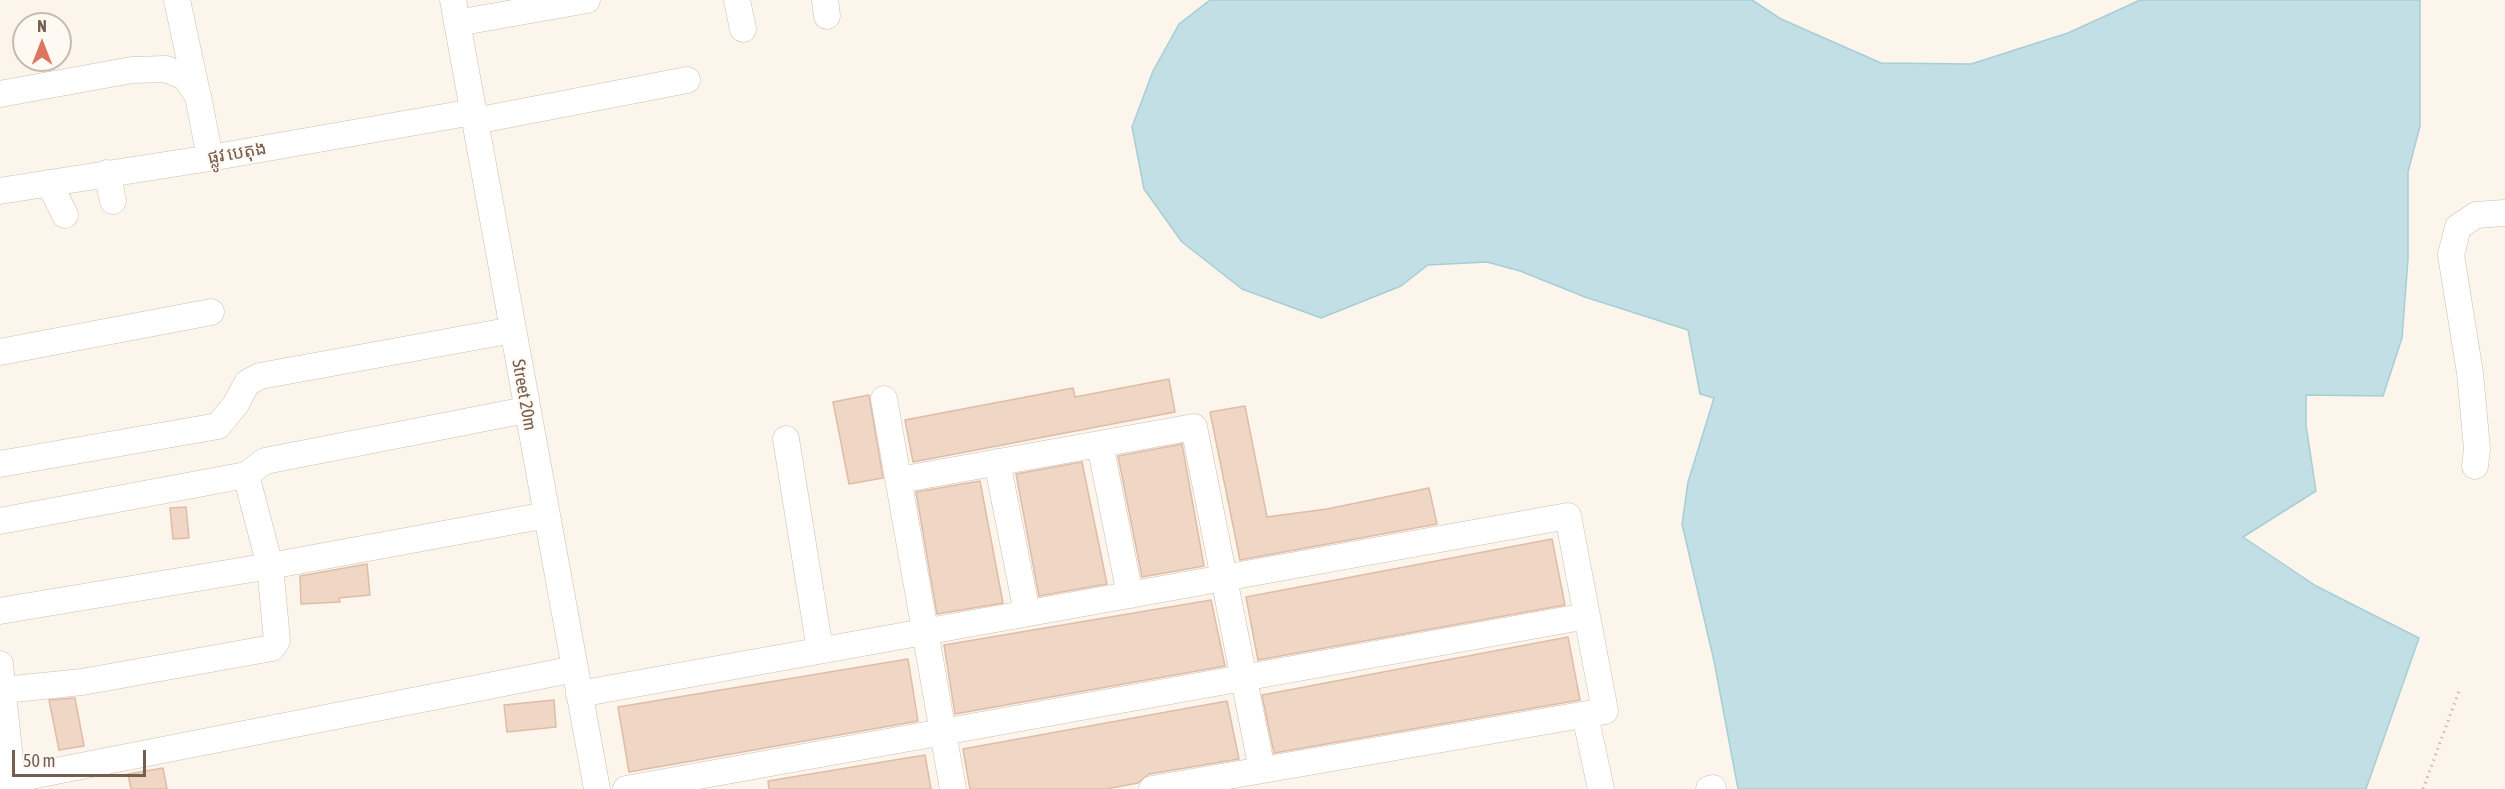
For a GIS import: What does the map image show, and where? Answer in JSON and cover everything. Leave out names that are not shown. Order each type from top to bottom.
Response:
[{"type":"street","points":[[177,0],[210,158]]},
{"type":"street","points":[[455,11],[587,0]]},
{"type":"street","points":[[737,0],[743,28]]},
{"type":"street","name":"Street 20m","points":[[455,11],[597,789]]},
{"type":"street","points":[[0,94],[132,70],[166,69],[185,77],[198,96]]},
{"type":"street","name":"ផ្លូវ បេតុង","points":[[0,191],[687,80]]},
{"type":"street","points":[[107,174],[113,201]]},
{"type":"street","points":[[49,183],[65,215]]},
{"type":"street","points":[[2475,466],[2477,450],[2470,373],[2451,255],[2458,227],[2476,215],[2505,213]]},
{"type":"street","points":[[0,352],[211,312]]},
{"type":"street","points":[[0,464],[218,426],[236,404],[247,383],[260,376],[513,330]]},
{"type":"street","points":[[884,399],[953,789]]},
{"type":"street","points":[[0,521],[246,475],[265,461],[526,410]]},
{"type":"street","points":[[899,480],[1194,427],[1262,770]]},
{"type":"street","points":[[786,439],[820,651]]},
{"type":"street","points":[[1100,444],[1130,595]]},
{"type":"street","points":[[997,462],[1027,613]]},
{"type":"street","points":[[4,690],[82,682],[272,648],[277,641],[270,566],[246,475]]},
{"type":"street","points":[[0,611],[270,566],[547,515]]},
{"type":"street","points":[[579,694],[1568,516],[1605,711],[1152,789]]},
{"type":"street","points":[[626,789],[1587,616]]},
{"type":"street","points":[[0,664],[4,690],[6,781],[575,669]]},
{"type":"street","points":[[1585,714],[1601,789]]},
{"type":"path","points":[[2423,789],[2459,691]]},
{"type":"water","points":[[1210,0],[1752,0],[1781,19],[1881,63],[1971,64],[2068,33],[2140,0],[2420,0],[2420,126],[2408,172],[2408,259],[2402,338],[2383,396],[2306,395],[2306,425],[2316,491],[2243,537],[2316,586],[2419,638],[2366,789],[1738,789],[1714,661],[1682,524],[1688,482],[1714,398],[1700,394],[1688,330],[1585,297],[1520,271],[1487,262],[1428,265],[1401,286],[1321,318],[1242,289],[1182,242],[1144,189],[1132,127],[1153,71],[1179,24]]},
{"type":"building","points":[[1169,379],[1175,412],[913,462],[905,420],[1073,388],[1075,397]]},
{"type":"building","points":[[869,395],[883,478],[849,484],[833,402]]},
{"type":"building","points":[[1245,406],[1267,517],[1327,509],[1429,488],[1437,524],[1240,560],[1210,412]]},
{"type":"building","points":[[1182,444],[1204,566],[1142,577],[1118,456]]},
{"type":"building","points":[[1082,462],[1107,584],[1039,596],[1016,474]]},
{"type":"building","points":[[980,481],[1003,603],[937,614],[916,492]]},
{"type":"building","points":[[186,507],[189,538],[173,539],[170,508]]},
{"type":"building","points":[[1552,539],[1565,605],[1258,660],[1246,597]]},
{"type":"building","points":[[367,564],[370,595],[339,598],[340,602],[301,604],[300,576]]},
{"type":"building","points":[[1211,600],[1225,666],[955,714],[944,645]]},
{"type":"building","points":[[1568,637],[1580,700],[1274,753],[1262,695]]},
{"type":"building","points":[[908,659],[918,721],[629,772],[618,707]]},
{"type":"building","points":[[75,698],[84,746],[59,750],[49,700]]},
{"type":"building","points":[[554,700],[556,727],[507,732],[504,705]]},
{"type":"building","points":[[1227,701],[1239,759],[1149,774],[1138,783],[1106,789],[970,789],[963,749]]},
{"type":"building","points":[[925,755],[931,789],[769,789],[768,781]]},
{"type":"building","points":[[163,768],[167,789],[131,789],[128,774]]}]
